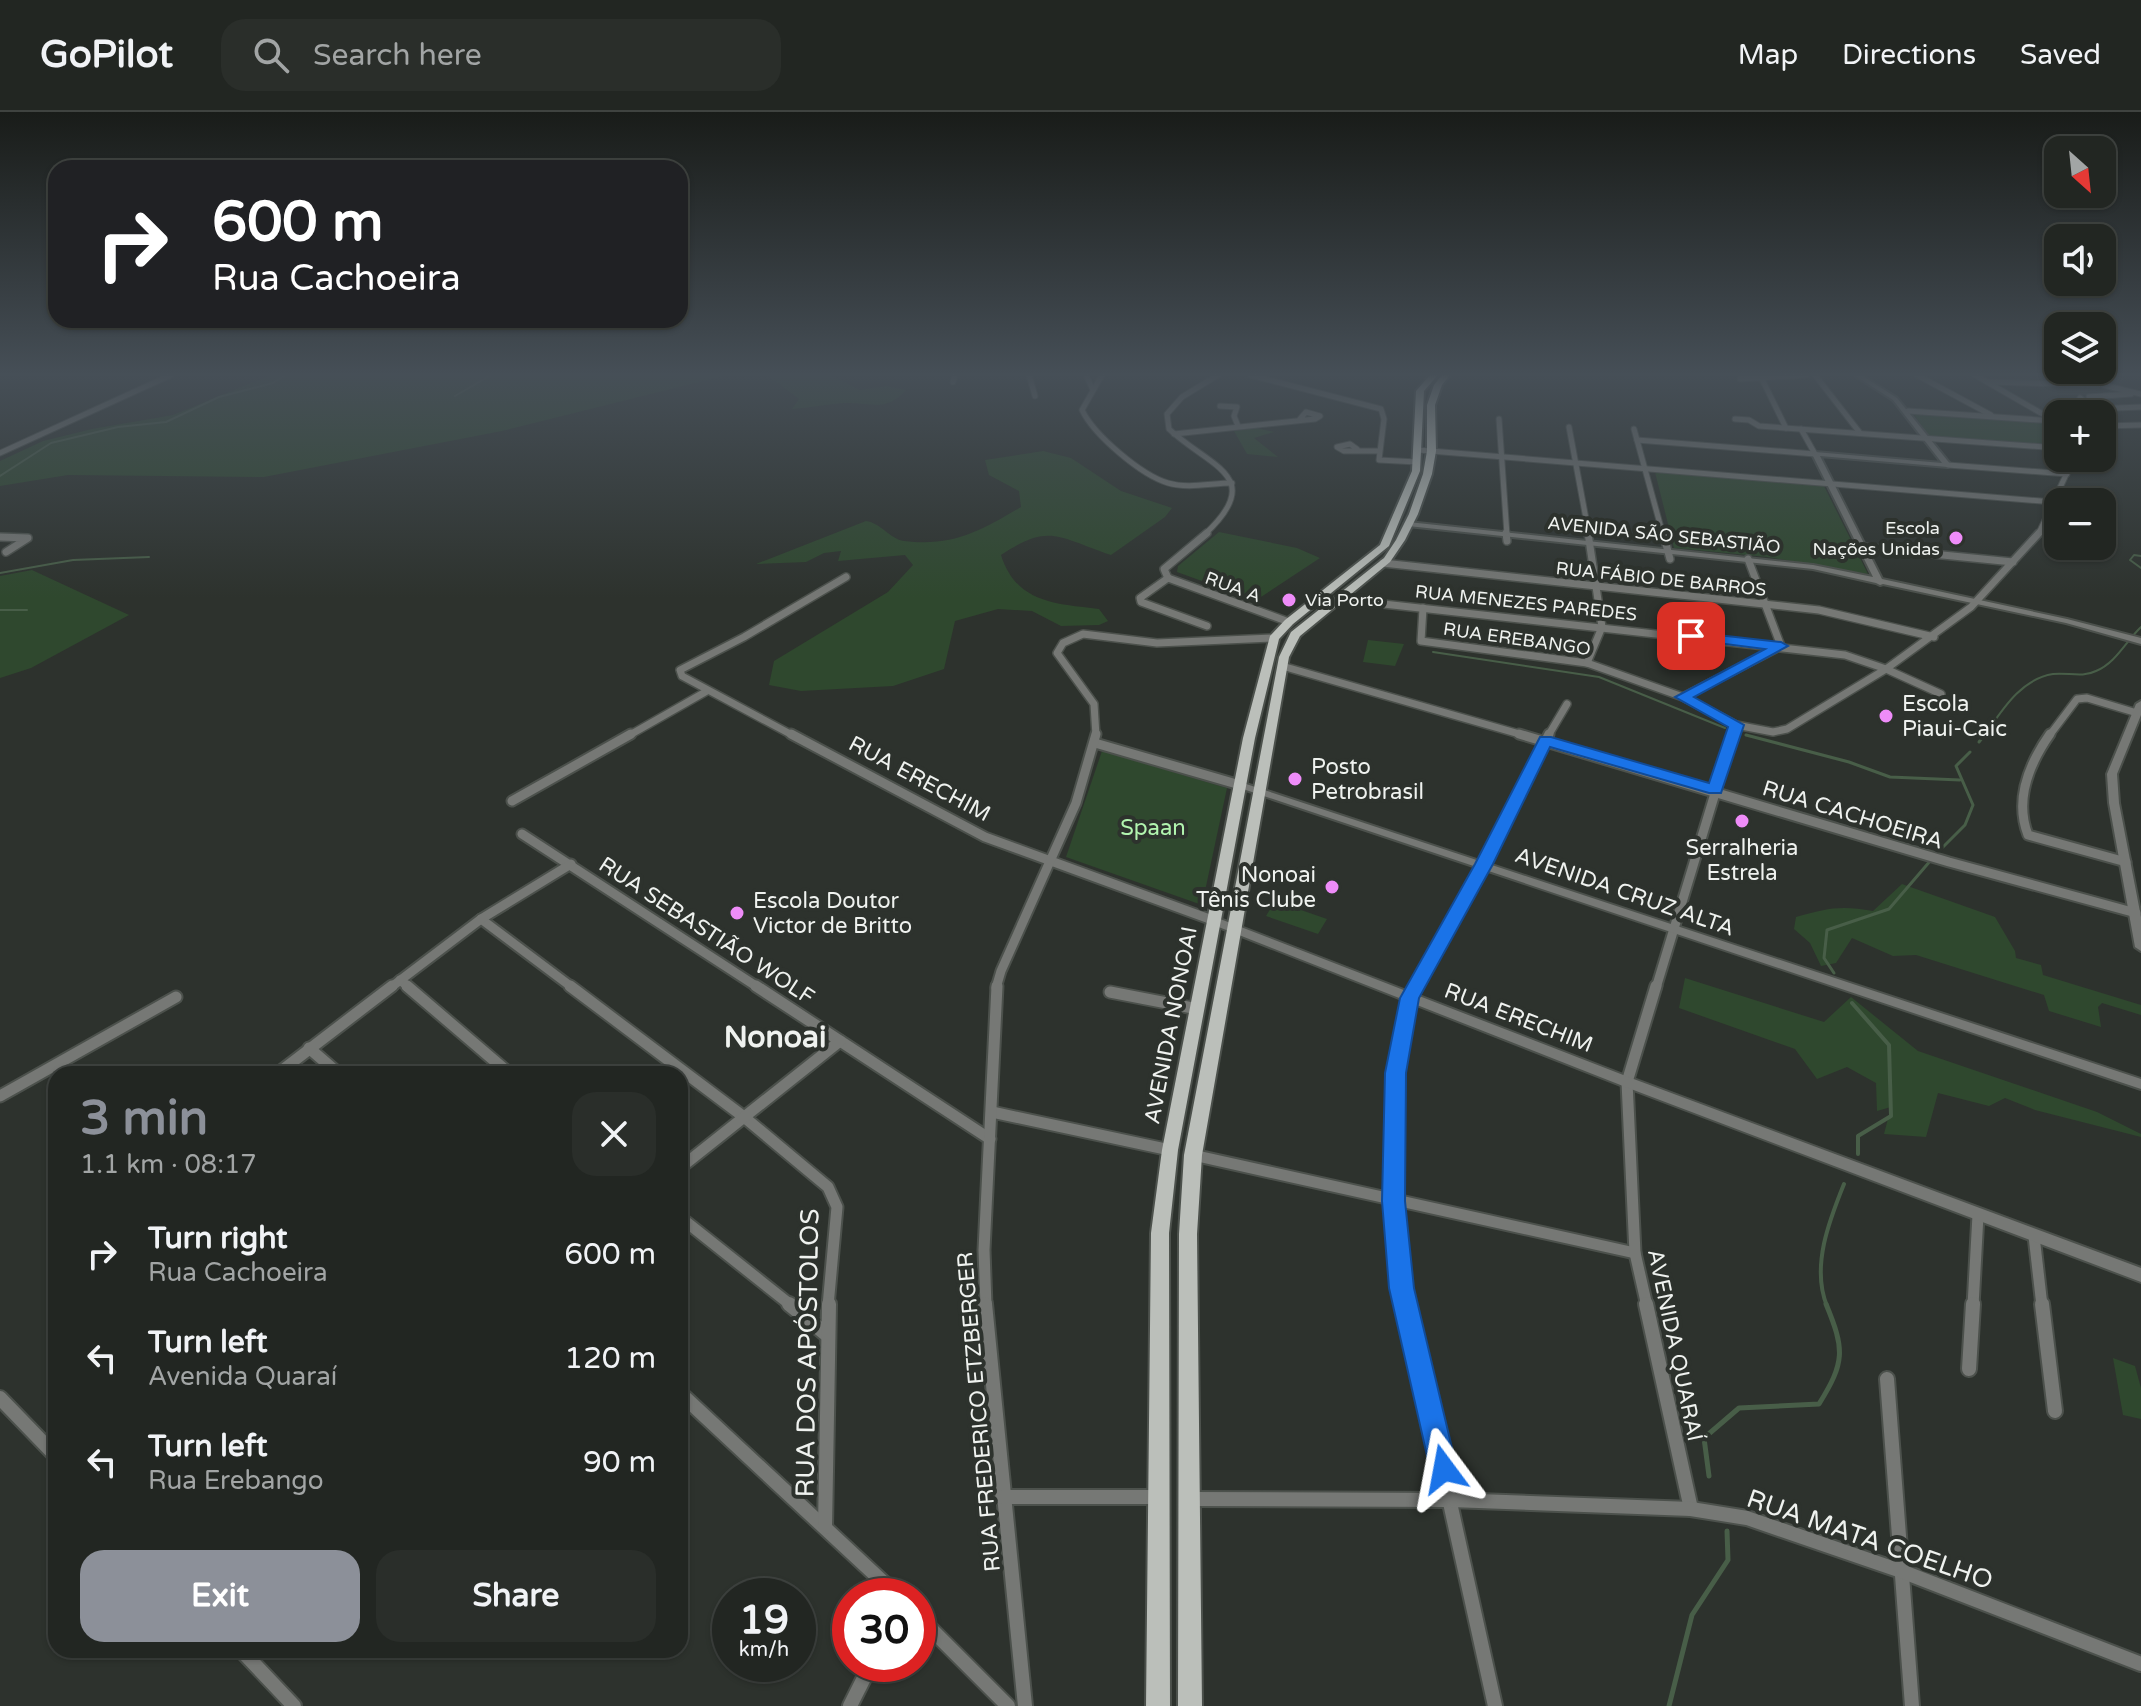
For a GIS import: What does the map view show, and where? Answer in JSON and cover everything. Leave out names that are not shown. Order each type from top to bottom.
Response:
[{"type":"main road","name":"AVENIDA NONOAI","points":[[1249,788],[1249,738],[1274,638],[1289,622],[1372,559],[1384,546],[1400,511],[1417,462],[1418,450]]},
{"type":"main road","name":"AVENIDA NONOAI","points":[[1190,1706],[1188,1234],[1193,1155],[1224,924],[1249,788],[1282,666],[1295,634],[1383,563],[1399,546],[1430,462],[1430,451]]},
{"type":"main road","points":[[1400,511],[1405,513],[1401,528],[1407,527]]},
{"type":"main road","name":"AVENIDA NONOAI","points":[[1158,1706],[1160,1233],[1170,1150],[1198,1009],[1224,924]]},
{"type":"street","points":[[1119,449],[1159,480],[1173,484],[1232,483]]},
{"type":"street","points":[[1196,449],[1215,463],[1232,483],[1234,496],[1227,513],[1164,569],[1168,578],[1140,598],[1141,602],[1209,627],[1219,639]]},
{"type":"street","points":[[1361,449],[1378,451],[1379,460],[1417,462]]},
{"type":"street","points":[[1501,449],[1507,538]]},
{"type":"street","points":[[1574,449],[1598,585],[1602,627],[1587,663]]},
{"type":"street","points":[[1639,449],[1670,555]]},
{"type":"street","points":[[1756,449],[2067,474],[2060,488]]},
{"type":"street","points":[[1812,449],[1880,584]]},
{"type":"street","points":[[1936,449],[1948,465]]},
{"type":"street","points":[[1418,450],[2044,501]]},
{"type":"street","points":[[1886,669],[1934,637],[1974,604],[2039,534],[2044,523]]},
{"type":"street","name":"AVENIDA SÃO SEBASTIÃO","points":[[1407,527],[1750,562],[1880,584],[2139,641]]},
{"type":"street","points":[[0,537],[28,538],[6,552]]},
{"type":"street","points":[[1862,547],[2013,562]]},
{"type":"street","points":[[1683,697],[1781,646],[1750,562]]},
{"type":"street","name":"RUA FÁBIO DE BARROS","points":[[1383,563],[1819,610],[1934,637]]},
{"type":"street","name":"RUA ERECHIM","points":[[846,577],[744,637],[680,670],[682,676],[985,837],[1224,924],[1627,1082],[2141,1275]]},
{"type":"street","name":"RUA A","points":[[1168,578],[1289,622]]},
{"type":"street","name":"RUA MENEZES PAREDES","points":[[1338,599],[1845,655],[1886,669],[1941,694]]},
{"type":"street","name":"RUA EREBANGO","points":[[1423,608],[1421,641],[1587,663],[1683,697],[1736,725],[1773,732],[1787,729],[1886,669]]},
{"type":"street","name":"RUA FREDERICO ETZBERGER","points":[[1025,1706],[1002,1497],[984,1289],[996,989],[1085,776],[1098,725],[1096,709],[1087,688],[1057,653],[1063,643],[1075,636],[1091,634],[1148,642],[1274,638]]},
{"type":"street","name":"RUA CACHOEIRA","points":[[1282,666],[1715,790],[1949,862],[2136,913]]},
{"type":"street","points":[[512,801],[707,691]]},
{"type":"street","points":[[2126,862],[2030,838],[2026,832],[2021,800],[2029,769],[2077,699],[2087,698],[2139,709],[2112,774],[2114,803],[2126,862],[2136,913],[2141,947]]},
{"type":"street","points":[[1495,1706],[1402,1288],[1393,1201],[1396,1073],[1410,998],[1567,704]]},
{"type":"street","name":"AVENIDA QUARAÍ","points":[[1691,1509],[1635,1253],[1627,1082],[1736,725]]},
{"type":"street","name":"AVENIDA CRUZ ALTA","points":[[1095,743],[1249,788],[1484,864],[2141,1084]]},
{"type":"street","name":"RUA SEBASTIÃO WOLF","points":[[522,834],[990,1139]]},
{"type":"street","points":[[287,1066],[481,919],[571,864]]},
{"type":"street","name":"RUA DOS APÓSTOLOS","points":[[481,919],[676,1066]]},
{"type":"street","points":[[400,980],[501,1066]]},
{"type":"street","points":[[1110,992],[1198,1009]]},
{"type":"street","points":[[53,1066],[176,997]]},
{"type":"street","points":[[688,1162],[840,1041]]},
{"type":"street","points":[[309,1048],[330,1066]]},
{"type":"street","points":[[0,1096],[48,1069]]},
{"type":"street","name":"RUA DOS APÓSTOLOS","points":[[688,1075],[828,1187],[837,1207],[826,1334],[825,1527]]},
{"type":"street","points":[[992,1112],[1170,1150]]},
{"type":"street","points":[[1193,1155],[1635,1253]]},
{"type":"street","points":[[1969,1369],[1978,1215]]},
{"type":"street","points":[[688,1223],[826,1334]]},
{"type":"street","points":[[2034,1236],[2055,1411]]},
{"type":"street","points":[[1887,1379],[1912,1706]]},
{"type":"street","points":[[0,1398],[48,1448]]},
{"type":"street","points":[[688,1400],[879,1578]]},
{"type":"street","points":[[1002,1497],[1161,1497]]},
{"type":"street","name":"RUA MATA COELHO","points":[[1190,1499],[1451,1500],[1691,1509],[1747,1518],[1901,1571],[2141,1664]]},
{"type":"street","points":[[936,1634],[1008,1706]]},
{"type":"street","points":[[249,1658],[294,1706]]},
{"type":"street","points":[[850,1706],[862,1682]]},
{"type":"green space","points":[[25,449],[407,449],[264,477],[68,475],[0,486],[0,461]]},
{"type":"green space","points":[[1244,449],[1268,449],[1278,457],[1247,454]]},
{"type":"green space","points":[[1043,451],[1071,458],[1121,491],[1172,508],[1165,517],[1111,555],[1066,539],[1044,536],[1001,555],[1008,571],[1027,592],[1053,602],[1099,609],[1108,621],[1099,625],[1061,626],[1032,611],[998,609],[955,621],[944,669],[893,686],[801,691],[769,685],[774,661],[888,592],[913,565],[905,555],[838,561],[841,551],[824,553],[806,562],[756,564],[866,521],[904,541],[937,542],[966,535],[1021,507],[1019,491],[989,475],[985,460]]},
{"type":"green space","points":[[1655,472],[1824,486],[1868,574],[1767,557],[1674,548]]},
{"type":"green space","points":[[1219,532],[1297,548],[1320,558],[1261,597],[1249,598],[1177,572],[1178,566]]},
{"type":"green space","points":[[32,570],[129,615],[31,668],[0,678],[0,576]]},
{"type":"green space","points":[[1368,640],[1404,644],[1395,666],[1363,662]]},
{"type":"green space","name":"Spaan","points":[[1102,751],[1227,788],[1202,905],[1066,857]]},
{"type":"green space","points":[[1902,884],[1995,917],[2016,958],[2041,965],[2043,975],[2141,1005],[2141,1015],[2102,1003],[2098,1007],[2101,1027],[2049,1011],[2044,995],[1916,955],[1893,956],[1852,938],[1836,963],[1821,966],[1810,943],[1794,929],[1796,917],[1817,911],[1852,908],[1873,911]]},
{"type":"green space","points":[[1275,901],[1327,919],[1318,934],[1266,916]]},
{"type":"green space","points":[[1685,978],[1824,1022],[1851,997],[1918,1051],[2097,1112],[2141,1134],[2141,1137],[2035,1110],[2005,1098],[1989,1106],[1938,1093],[1926,1137],[1884,1134],[1891,1107],[1877,1111],[1876,1083],[1847,1067],[1817,1079],[1795,1049],[1679,1008]]},
{"type":"green space","points":[[2113,1358],[2135,1366],[2141,1388],[2141,1419],[2123,1415]]},
{"type":"waterway","points":[[0,476],[41,449]]},
{"type":"waterway","points":[[2141,556],[2134,555],[2130,560],[2141,568]]},
{"type":"waterway","points":[[0,573],[73,560],[149,557]]},
{"type":"waterway","points":[[0,610],[27,610]]},
{"type":"waterway","points":[[1984,736],[2012,698],[2031,682],[2053,674],[2096,671],[2115,657],[2141,627]]},
{"type":"waterway","points":[[1433,652],[1599,677],[1725,728]]},
{"type":"waterway","points":[[1979,742],[1985,734]]},
{"type":"waterway","points":[[1746,735],[1849,762],[1890,777],[1960,780]]},
{"type":"waterway","points":[[1936,854],[1965,825],[1973,805],[1956,766],[1970,752]]},
{"type":"waterway","points":[[1834,973],[1824,958],[1827,930],[1889,909],[1931,860]]},
{"type":"waterway","points":[[1852,1003],[1889,1045],[1891,1116],[1858,1136],[1858,1154]]},
{"type":"waterway","points":[[1827,1306],[1821,1260],[1844,1184]]},
{"type":"waterway","points":[[1709,1476],[1704,1438],[1739,1408],[1819,1404],[1834,1377],[1839,1356],[1837,1333],[1826,1304]]},
{"type":"waterway","points":[[1669,1706],[1692,1615],[1728,1560],[1727,1531]]},
{"type":"place","name":"Escola Nações Unidas","points":[[1956,538]]},
{"type":"place","name":"Via Porto","points":[[1289,600]]},
{"type":"place","name":"Escola Piaui-Caic","points":[[1886,716]]},
{"type":"place","name":"Posto Petrobrasil","points":[[1295,779]]},
{"type":"place","name":"Serralheria Estrela","points":[[1742,821]]},
{"type":"place","name":"Nonoai Tênis Clube","points":[[1332,887]]},
{"type":"place","name":"Escola Doutor Victor de Britto","points":[[737,913]]},
{"type":"district","name":"Nonoai","points":[[775,1037]]},
{"type":"route","points":[[1444,1469],[1402,1288],[1393,1201],[1396,1073],[1410,998],[1484,864],[1545,741],[1715,790],[1736,725],[1683,697],[1781,646],[1691,636]]}]
